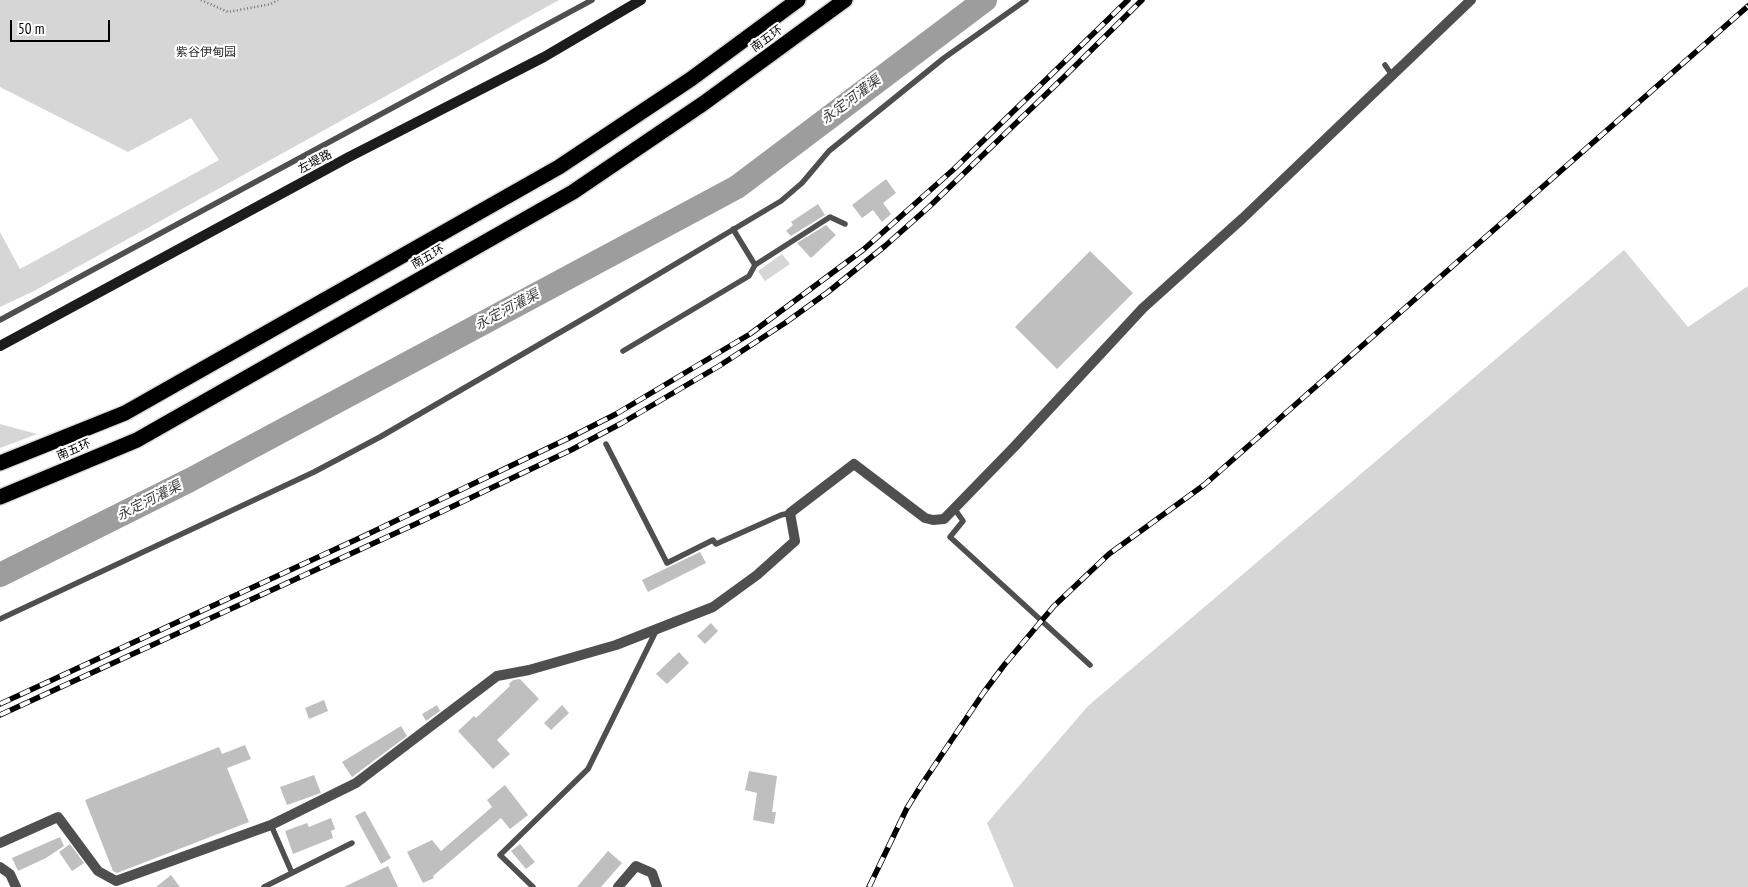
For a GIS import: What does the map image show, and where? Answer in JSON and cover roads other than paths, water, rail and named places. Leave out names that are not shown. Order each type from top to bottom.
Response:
[{"type":"highway","name":"南五环","points":[[0,463],[125,413],[550,172],[691,79],[798,0]]},
{"type":"highway","name":"南五环","points":[[0,497],[137,440],[573,192],[704,103],[845,0]]},
{"type":"main road","name":"左堤路","points":[[0,346],[340,162],[544,57],[641,0]]},
{"type":"street","points":[[0,843],[58,817],[98,870],[116,881],[271,825],[356,783],[497,676],[530,670],[616,645],[713,607],[757,576],[795,541],[790,513],[854,464],[925,518],[933,520],[944,519],[1015,446],[1143,308],[1243,218],[1471,0]]},
{"type":"street","points":[[0,866],[10,874],[16,887]]},
{"type":"street","points":[[618,887],[636,866],[652,873],[657,887]]},
{"type":"lane","points":[[0,320],[592,0]]},
{"type":"lane","points":[[0,619],[314,472],[380,437],[733,229],[781,200],[802,183],[829,151],[944,58],[1026,0]]},
{"type":"lane","points":[[1385,65],[1392,75]]},
{"type":"lane","points":[[623,351],[749,276],[755,265],[830,217],[845,224]]},
{"type":"lane","points":[[733,229],[755,265]]},
{"type":"lane","points":[[606,444],[667,563],[713,540],[716,544],[781,515],[790,513]]},
{"type":"lane","points":[[954,508],[963,521],[950,537],[1090,665]]},
{"type":"lane","points":[[533,887],[500,855],[588,769],[657,629]]},
{"type":"lane","points":[[271,825],[292,873]]},
{"type":"lane","points":[[264,887],[352,843]]},
{"type":"waterway","name":"永定河灌渠","points":[[0,575],[190,480],[737,187],[985,0]]},
{"type":"railway","points":[[0,704],[366,535],[569,438],[616,414],[750,334],[863,250],[954,169],[1128,0]]},
{"type":"railway","points":[[0,715],[422,521],[571,450],[622,423],[719,366],[828,292],[885,246],[930,206],[1142,0]]},
{"type":"railway","points":[[869,887],[907,808],[922,784],[984,692],[1054,606],[1109,554],[1204,485],[1748,6]]},
{"type":"park label","name":"紫谷伊甸园","points":[[206,53]]}]
